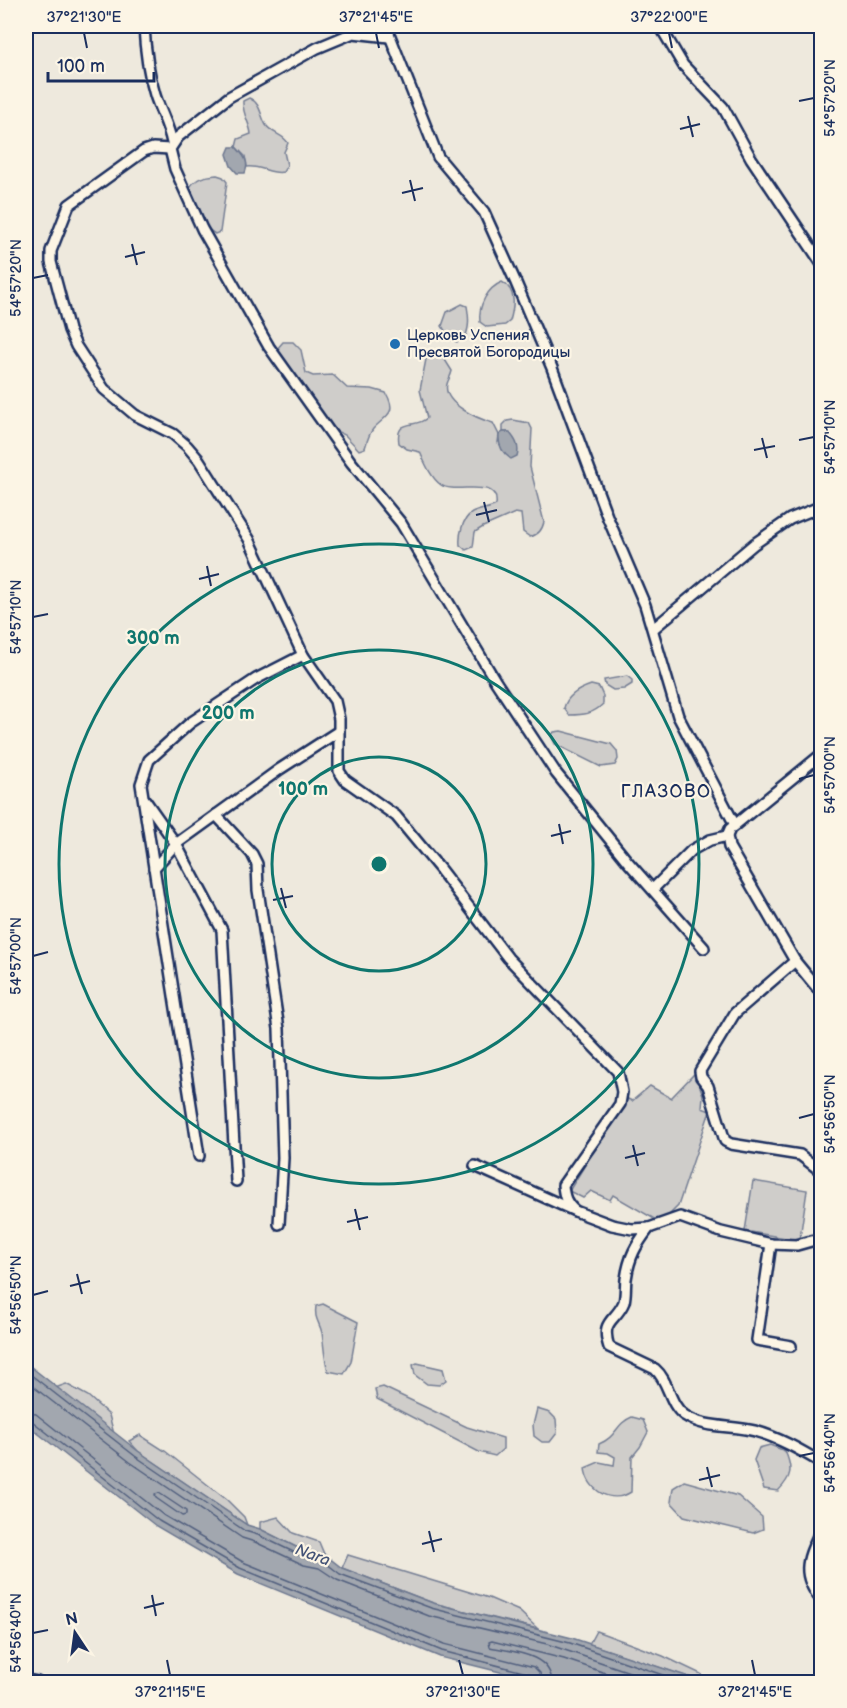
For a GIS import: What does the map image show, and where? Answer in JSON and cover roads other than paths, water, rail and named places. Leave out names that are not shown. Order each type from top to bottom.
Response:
[{"type":"street","points":[[144,26],[145,53],[156,96],[170,132],[175,169],[201,229],[269,347],[351,462],[401,523],[496,682],[556,773],[704,948]]},
{"type":"street","points":[[386,26],[438,157],[484,212],[516,282],[552,368],[607,516],[653,629],[678,716],[735,825]]},
{"type":"street","points":[[660,26],[682,65],[723,106],[751,158],[822,264]]},
{"type":"street","points":[[389,37],[353,33],[317,48],[229,97],[178,137],[171,146],[144,151],[69,205],[51,251],[51,262],[57,289],[76,346],[104,389],[135,415],[172,434],[187,446],[199,460],[249,539],[303,655],[334,701],[339,719],[339,771],[345,780],[396,816],[508,958],[618,1072],[622,1092],[620,1104],[563,1185],[564,1196],[575,1211]]},
{"type":"street","points":[[653,629],[753,544],[790,519],[822,506]]},
{"type":"street","points":[[199,1156],[141,784],[149,760],[190,723],[256,679],[303,655]]},
{"type":"street","points":[[154,868],[176,844],[305,752],[339,731]]},
{"type":"street","points":[[822,754],[730,829],[727,837],[729,847],[795,961],[822,994]]},
{"type":"street","points":[[143,798],[176,844],[222,930],[236,1181]]},
{"type":"street","points":[[216,815],[252,854],[257,864],[258,890],[279,1029],[283,1158],[279,1224]]},
{"type":"street","points":[[652,889],[692,850],[710,840],[727,837]]},
{"type":"street","points":[[795,961],[735,1013],[700,1071],[701,1077],[708,1086],[725,1141],[731,1144],[800,1155],[822,1172]]},
{"type":"street","points":[[475,1166],[612,1225],[632,1229],[649,1228],[680,1217],[725,1233],[771,1244],[797,1245],[822,1238]]},
{"type":"street","points":[[649,1228],[635,1247],[629,1266],[623,1303],[608,1322],[606,1340],[609,1347],[660,1373],[678,1410],[687,1417],[706,1425],[768,1434],[819,1460]]},
{"type":"street","points":[[771,1244],[757,1340],[791,1346]]},
{"type":"street","points":[[822,1527],[807,1561],[811,1585],[822,1601]]},
{"type":"street","points":[[26,1680],[36,1683]]},
{"type":"water","points":[[230,147],[236,147],[245,158],[247,165],[245,173],[237,173],[231,166],[227,154]]},
{"type":"water","points":[[509,432],[517,446],[517,456],[511,459],[500,446],[499,435]]},
{"type":"water","name":"Nara","points":[[26,1363],[138,1451],[247,1525],[308,1553],[324,1554],[342,1568],[433,1603],[572,1638],[704,1682],[540,1682],[440,1657],[238,1574],[156,1526],[26,1424]]},
{"type":"place","name":"Церковь Успения Пресвятой Богородицы","points":[[395,344]]},
{"type":"district","name":"ГЛАЗОВО","points":[[666,791]]}]
